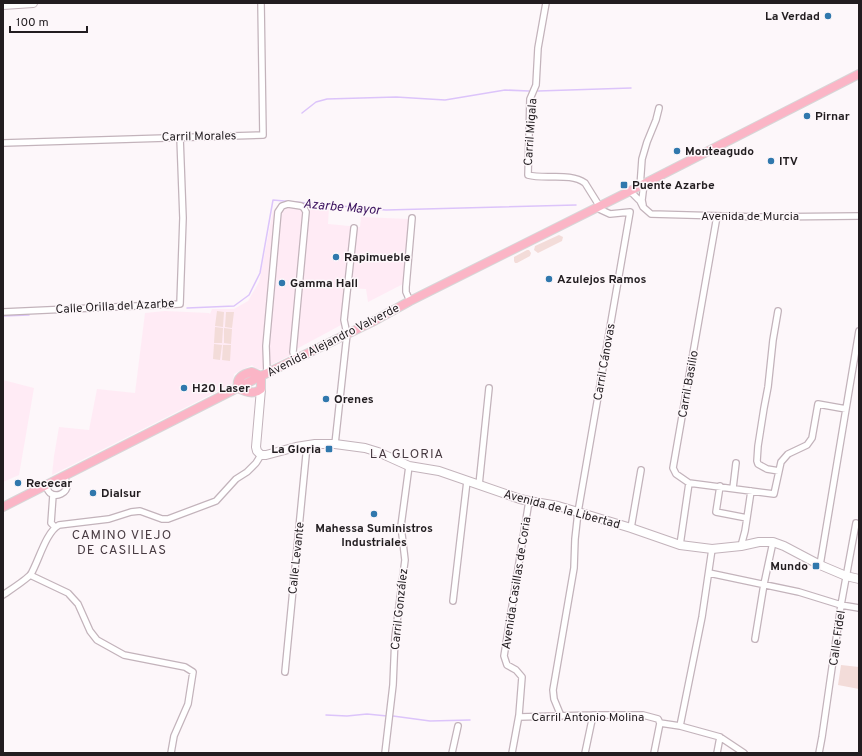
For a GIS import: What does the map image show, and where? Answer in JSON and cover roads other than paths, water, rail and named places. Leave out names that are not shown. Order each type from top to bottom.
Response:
[{"type":"main road","points":[[630,191],[859,74]]},
{"type":"main road","name":"Avenida Alejandro Valverde","points":[[3,506],[295,359],[372,322],[410,301],[630,191]]},
{"type":"main road","points":[[238,388],[251,393],[256,392],[261,389],[264,375]]},
{"type":"street","points":[[3,5],[33,3]]},
{"type":"street","name":"Carril Morales","points":[[3,143],[263,135],[261,3]]},
{"type":"street","name":"Carril Migala","points":[[546,3],[538,48],[536,85],[530,98],[528,175],[533,177],[582,180],[598,207]]},
{"type":"street","points":[[643,207],[642,159],[659,108]]},
{"type":"street","name":"Calle Orilla del Azarbe","points":[[3,312],[180,304],[182,218],[180,137]]},
{"type":"street","name":"Avenida de Murcia","points":[[630,191],[651,214],[759,217],[859,216]]},
{"type":"street","points":[[264,375],[278,212],[282,206],[288,204],[301,206],[306,212],[293,352],[295,359]]},
{"type":"street","name":"Carril Cánovas","points":[[561,716],[554,699],[553,690],[574,568],[578,512],[630,212],[610,214],[598,207]]},
{"type":"street","name":"Carril Basilio","points":[[690,483],[676,474],[673,468],[717,216]]},
{"type":"street","points":[[410,301],[406,292],[406,287],[412,218]]},
{"type":"street","points":[[335,444],[347,334],[344,320],[354,228]]},
{"type":"street","points":[[778,311],[757,461],[758,464],[767,469],[779,471]]},
{"type":"street","points":[[820,565],[859,331]]},
{"type":"street","points":[[479,485],[489,388]]},
{"type":"street","points":[[3,595],[30,575],[49,535],[55,527],[59,525],[109,519],[131,512],[140,511],[162,519],[168,519],[216,501],[236,479],[247,472],[256,463],[261,455],[257,451],[256,447],[261,389]]},
{"type":"street","points":[[251,393],[260,400]]},
{"type":"street","points":[[680,545],[690,483],[774,494],[781,462],[788,454],[807,445],[812,438],[818,404],[846,409]]},
{"type":"street","name":"Avenida de la Libertad","points":[[261,455],[266,456],[307,445],[335,444],[365,448],[378,452],[409,466],[439,471],[528,502],[558,506],[631,528],[680,545],[712,548],[741,546],[759,542],[774,542],[820,565],[846,576],[859,578]]},
{"type":"street","name":"Calle Levante","points":[[285,672],[307,445]]},
{"type":"street","points":[[733,488],[736,463]]},
{"type":"street","name":"Carril González","points":[[385,753],[393,685],[395,637],[405,560],[401,526],[409,466]]},
{"type":"street","points":[[631,528],[641,470]]},
{"type":"street","points":[[45,486],[48,491],[54,495],[61,494],[66,488],[67,484],[64,476]]},
{"type":"street","points":[[453,601],[467,481]]},
{"type":"street","points":[[720,486],[716,512],[747,518]]},
{"type":"street","points":[[741,546],[745,531],[751,491]]},
{"type":"street","points":[[54,495],[51,523],[55,527]]},
{"type":"street","name":"Avenida Casillas de Coria","points":[[512,753],[519,717],[522,677],[516,670],[507,665],[504,656],[528,502]]},
{"type":"street","name":"Calle Fidel","points":[[819,753],[841,605],[856,523]]},
{"type":"street","points":[[755,639],[764,584],[774,542]]},
{"type":"street","points":[[680,726],[702,617],[712,548]]},
{"type":"street","points":[[708,573],[799,592],[841,605],[859,608]]},
{"type":"street","points":[[30,575],[68,593],[78,604],[90,631],[97,640],[124,655],[186,667],[193,672],[188,704],[174,736],[171,753]]},
{"type":"street","points":[[585,753],[593,715]]},
{"type":"street","name":"Carril Antonio Molina","points":[[519,717],[643,715],[658,719],[660,723],[680,726],[720,737],[744,753]]},
{"type":"street","points":[[654,753],[660,723]]},
{"type":"street","points":[[452,753],[458,726]]},
{"type":"street","points":[[717,753],[720,737]]},
{"type":"waterway","points":[[538,91],[631,88]]},
{"type":"waterway","points":[[302,113],[316,102],[327,99],[396,97],[445,100],[505,90],[529,91]]},
{"type":"waterway","name":"Azarbe Mayor","points":[[187,308],[234,306],[249,295],[260,273],[273,200],[386,210],[576,205]]},
{"type":"waterway","name":"Azarbe Mayor","points":[[3,316],[29,315]]},
{"type":"waterway","points":[[326,715],[347,716],[367,714],[387,716]]},
{"type":"waterway","points":[[393,716],[430,721],[470,720]]},
{"type":"place","name":"La Verdad","points":[[828,16]]},
{"type":"place","name":"Pirnar","points":[[807,116]]},
{"type":"place","name":"Monteagudo","points":[[677,151]]},
{"type":"place","name":"ITV","points":[[771,161]]},
{"type":"place","name":"Puente Azarbe","points":[[624,185]]},
{"type":"place","name":"Rapimueble","points":[[336,257]]},
{"type":"place","name":"Azulejos Ramos","points":[[549,279]]},
{"type":"place","name":"Gamma Hall","points":[[282,283]]},
{"type":"place","name":"H20 Laser","points":[[184,388]]},
{"type":"place","name":"Orenes","points":[[326,399]]},
{"type":"place","name":"La Gloria","points":[[329,449]]},
{"type":"place","name":"Rececar","points":[[18,483]]},
{"type":"place","name":"Dialsur","points":[[93,493]]},
{"type":"place","name":"Mahessa Suministros Industriales","points":[[374,514]]},
{"type":"place","name":"Mundo","points":[[816,566]]},
{"type":"district","name":"LA GLORIA","points":[[407,453]]},
{"type":"district","name":"CAMINO VIEJO DE CASILLAS","points":[[122,542]]}]
